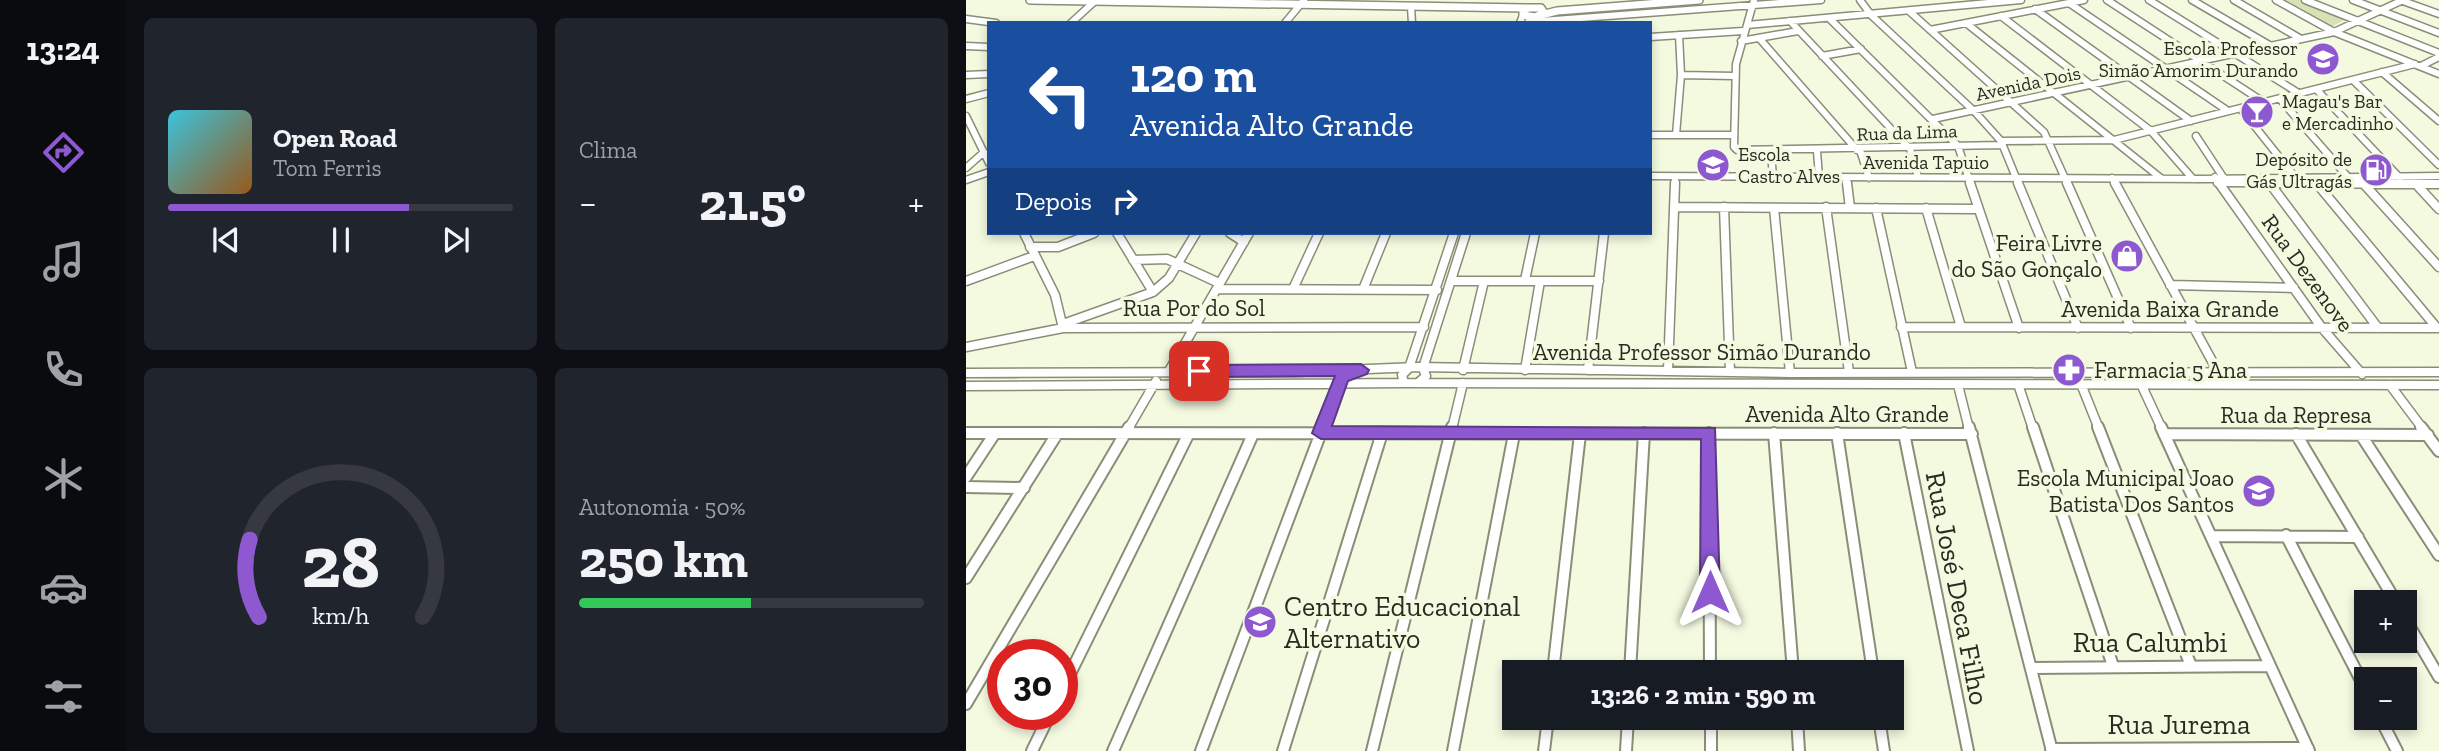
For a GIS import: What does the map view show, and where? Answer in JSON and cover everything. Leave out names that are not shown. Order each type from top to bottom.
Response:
[{"type":"main road","points":[[1030,0],[1387,3],[1411,7],[1420,4],[1461,8],[1542,8],[1699,0]]},
{"type":"main road","points":[[1529,8],[1522,12],[1526,20],[1542,8],[1651,0]]},
{"type":"street","points":[[1458,0],[1461,8]]},
{"type":"street","points":[[1499,0],[1503,8]]},
{"type":"street","points":[[1526,20],[1623,19],[1754,2],[1821,0]]},
{"type":"street","points":[[1860,0],[1871,15],[1974,111],[2001,143],[2078,328]]},
{"type":"street","points":[[1652,37],[2021,0]]},
{"type":"street","points":[[1930,30],[2084,0]]},
{"type":"street","points":[[2107,0],[2264,103]]},
{"type":"street","points":[[2149,0],[2300,94]]},
{"type":"street","points":[[2192,0],[2271,46]]},
{"type":"street","points":[[2234,0],[2301,39]]},
{"type":"street","points":[[2277,0],[2334,32],[2437,74]]},
{"type":"street","points":[[2305,0],[2439,55]]},
{"type":"street","points":[[2353,0],[2439,33]]},
{"type":"street","points":[[2402,0],[2439,15]]},
{"type":"street","name":"Avenida Dois","points":[[1933,119],[2334,32],[2402,0]]},
{"type":"street","points":[[1073,21],[1095,1]]},
{"type":"street","points":[[1287,21],[1302,2]]},
{"type":"street","points":[[1652,135],[1734,135],[1734,76],[1741,41],[1754,2]]},
{"type":"street","points":[[1623,19],[1624,3]]},
{"type":"street","points":[[2069,3],[2228,111]]},
{"type":"street","points":[[1411,7],[1412,21]]},
{"type":"street","points":[[2035,9],[2191,121]]},
{"type":"street","points":[[1909,11],[2036,123],[2049,141],[2131,328]]},
{"type":"street","points":[[2001,16],[2151,131],[2197,179]]},
{"type":"street","points":[[1829,18],[1958,146],[2019,328]]},
{"type":"street","points":[[968,21],[987,22]]},
{"type":"street","points":[[1790,22],[1910,149],[1918,177]]},
{"type":"street","points":[[1966,23],[2162,179]]},
{"type":"street","points":[[1741,41],[1798,31]]},
{"type":"street","points":[[1676,135],[1681,75],[1679,35]]},
{"type":"street","points":[[1759,38],[1859,150],[1869,178]]},
{"type":"street","points":[[966,46],[987,47]]},
{"type":"street","points":[[1822,57],[1861,50]]},
{"type":"street","name":"Rua da Lima","points":[[1734,135],[1737,150],[1771,152],[2114,140],[2418,65],[2439,55]]},
{"type":"street","points":[[2382,72],[2439,121]]},
{"type":"street","points":[[966,75],[987,74]]},
{"type":"street","points":[[1681,75],[1734,76]]},
{"type":"street","points":[[2354,81],[2439,165]]},
{"type":"street","points":[[2317,90],[2406,184]]},
{"type":"street","points":[[966,99],[987,94]]},
{"type":"street","points":[[2280,99],[2347,176]]},
{"type":"street","points":[[2241,109],[2302,185]]},
{"type":"street","points":[[966,116],[987,159]]},
{"type":"street","name":"Rua Dezenove","points":[[2196,136],[2219,179],[2322,328],[2360,373],[2378,385]]},
{"type":"street","points":[[1818,151],[1819,177]]},
{"type":"street","points":[[966,169],[984,152]]},
{"type":"street","points":[[1771,152],[1773,177]]},
{"type":"street","points":[[966,180],[987,173]]},
{"type":"street","name":"Avenida Tapuio","points":[[1652,176],[2219,179],[2439,176]]},
{"type":"street","points":[[1668,371],[1675,177]]},
{"type":"street","points":[[1846,177],[1850,208]]},
{"type":"street","points":[[2358,177],[2439,267]]},
{"type":"street","points":[[2112,178],[2218,372]]},
{"type":"street","name":"Avenida Tapuio","points":[[2219,179],[2271,185],[2439,184]]},
{"type":"street","points":[[2416,184],[2439,209]]},
{"type":"street","points":[[2271,185],[2378,328]]},
{"type":"street","points":[[2318,185],[2438,328]]},
{"type":"street","points":[[1674,206],[1977,209]]},
{"type":"street","points":[[1724,207],[1730,372]]},
{"type":"street","points":[[1826,207],[1849,372]]},
{"type":"street","points":[[1774,208],[1790,373]]},
{"type":"street","points":[[1876,208],[1912,372]]},
{"type":"street","points":[[1926,208],[1961,327]]},
{"type":"street","points":[[1025,235],[1055,295],[1063,326],[1153,292],[1169,278],[1175,262],[1195,235]]},
{"type":"street","points":[[966,281],[1032,252],[1088,235]]},
{"type":"street","points":[[1118,235],[1153,292]]},
{"type":"street","points":[[1233,235],[1244,242]]},
{"type":"street","points":[[966,704],[1122,434],[1195,327],[1248,235]]},
{"type":"street","points":[[1293,289],[1318,235]]},
{"type":"street","points":[[1364,287],[1385,235]]},
{"type":"street","points":[[1404,383],[1402,375],[1409,368],[1453,235]]},
{"type":"street","points":[[1418,383],[1426,376],[1423,368],[1465,235]]},
{"type":"street","points":[[1525,280],[1535,235]]},
{"type":"street","points":[[1588,370],[1604,235]]},
{"type":"street","points":[[1133,260],[1162,258],[1175,262],[1218,286],[1437,290]]},
{"type":"street","points":[[1451,281],[1599,281]]},
{"type":"street","points":[[1463,370],[1484,281]]},
{"type":"street","points":[[1525,370],[1540,281]]},
{"type":"street","points":[[2170,285],[2294,288]]},
{"type":"street","name":"Rua Por do Sol","points":[[966,347],[1063,326],[1424,327]]},
{"type":"street","name":"Avenida Baixa Grande","points":[[1901,327],[2438,328]]},
{"type":"street","points":[[1420,337],[1434,337]]},
{"type":"street","name":"Avenida Professor Simão Durando","points":[[966,373],[1409,368],[1790,373],[2439,372]]},
{"type":"street","points":[[1200,751],[1340,383],[1347,373],[1361,370]]},
{"type":"street","points":[[2042,372],[2045,384]]},
{"type":"street","points":[[1971,373],[1958,385],[2052,750]]},
{"type":"street","points":[[2238,373],[2244,384]]},
{"type":"street","name":"Avenida Professor Simão Durando","points":[[966,386],[1340,383],[2439,385]]},
{"type":"street","points":[[1372,751],[1463,383]]},
{"type":"street","points":[[2018,384],[2113,666]]},
{"type":"street","points":[[2081,384],[2191,666]]},
{"type":"street","points":[[2141,384],[2308,750]]},
{"type":"street","points":[[2390,385],[2439,451]]},
{"type":"street","name":"Avenida Alto Grande","points":[[966,433],[1972,434]]},
{"type":"street","points":[[966,477],[995,433]]},
{"type":"street","points":[[1113,751],[1253,433]]},
{"type":"street","points":[[1283,751],[1382,433]]},
{"type":"street","points":[[1631,660],[1644,433]]},
{"type":"street","points":[[1709,433],[1710,660]]},
{"type":"street","points":[[1774,433],[1792,660]]},
{"type":"street","points":[[1837,433],[1871,660]]},
{"type":"street","name":"Rua José Deca Filho","points":[[1904,433],[1968,751]]},
{"type":"street","points":[[966,578],[1056,434]]},
{"type":"street","points":[[1453,751],[1514,434]]},
{"type":"street","points":[[1554,660],[1580,434]]},
{"type":"street","name":"Rua da Represa","points":[[2164,434],[2428,435]]},
{"type":"street","points":[[2296,434],[2389,590]]},
{"type":"street","points":[[1078,658],[1188,435]]},
{"type":"street","points":[[2361,435],[2439,555]]},
{"type":"street","points":[[966,487],[1024,488]]},
{"type":"street","points":[[2286,535],[2354,667]]},
{"type":"street","points":[[2211,536],[2358,537]]},
{"type":"street","points":[[2417,640],[2439,677]]},
{"type":"street","name":"Rua Calumbi","points":[[2031,668],[2269,666]]},
{"type":"street","points":[[1032,751],[1042,730]]},
{"type":"street","points":[[1544,751],[1547,730]]},
{"type":"street","points":[[1626,751],[1627,730]]},
{"type":"street","points":[[1710,730],[1711,751]]},
{"type":"street","points":[[1798,730],[1799,751]]},
{"type":"street","points":[[1881,730],[1884,751]]},
{"type":"street","points":[[2387,730],[2398,751]]},
{"type":"street","name":"Rua Jurema","points":[[2052,750],[2308,750]]},
{"type":"green space","points":[[2280,0],[2303,0],[2348,18],[2331,27]]},
{"type":"place","name":"Escola Professor Simão Amorim Durando","points":[[2323,59]]},
{"type":"place","name":"Magau's Bar e Mercadinho","points":[[2257,112]]},
{"type":"place","name":"Escola Castro Alves","points":[[1713,165]]},
{"type":"place","name":"Depósito de Gás Ultragás","points":[[2376,170]]},
{"type":"place","name":"Feira Livre do São Gonçalo","points":[[2127,256]]},
{"type":"place","name":"Farmacia 5 Ana","points":[[2069,370]]},
{"type":"place","name":"Escola Municipal Joao Batista Dos Santos","points":[[2259,491]]},
{"type":"place","name":"Centro Educacional Alternativo","points":[[1260,622]]},
{"type":"route","points":[[1199,371],[1361,370],[1352,371],[1342,377],[1321,433],[1709,433],[1710,592]]}]
